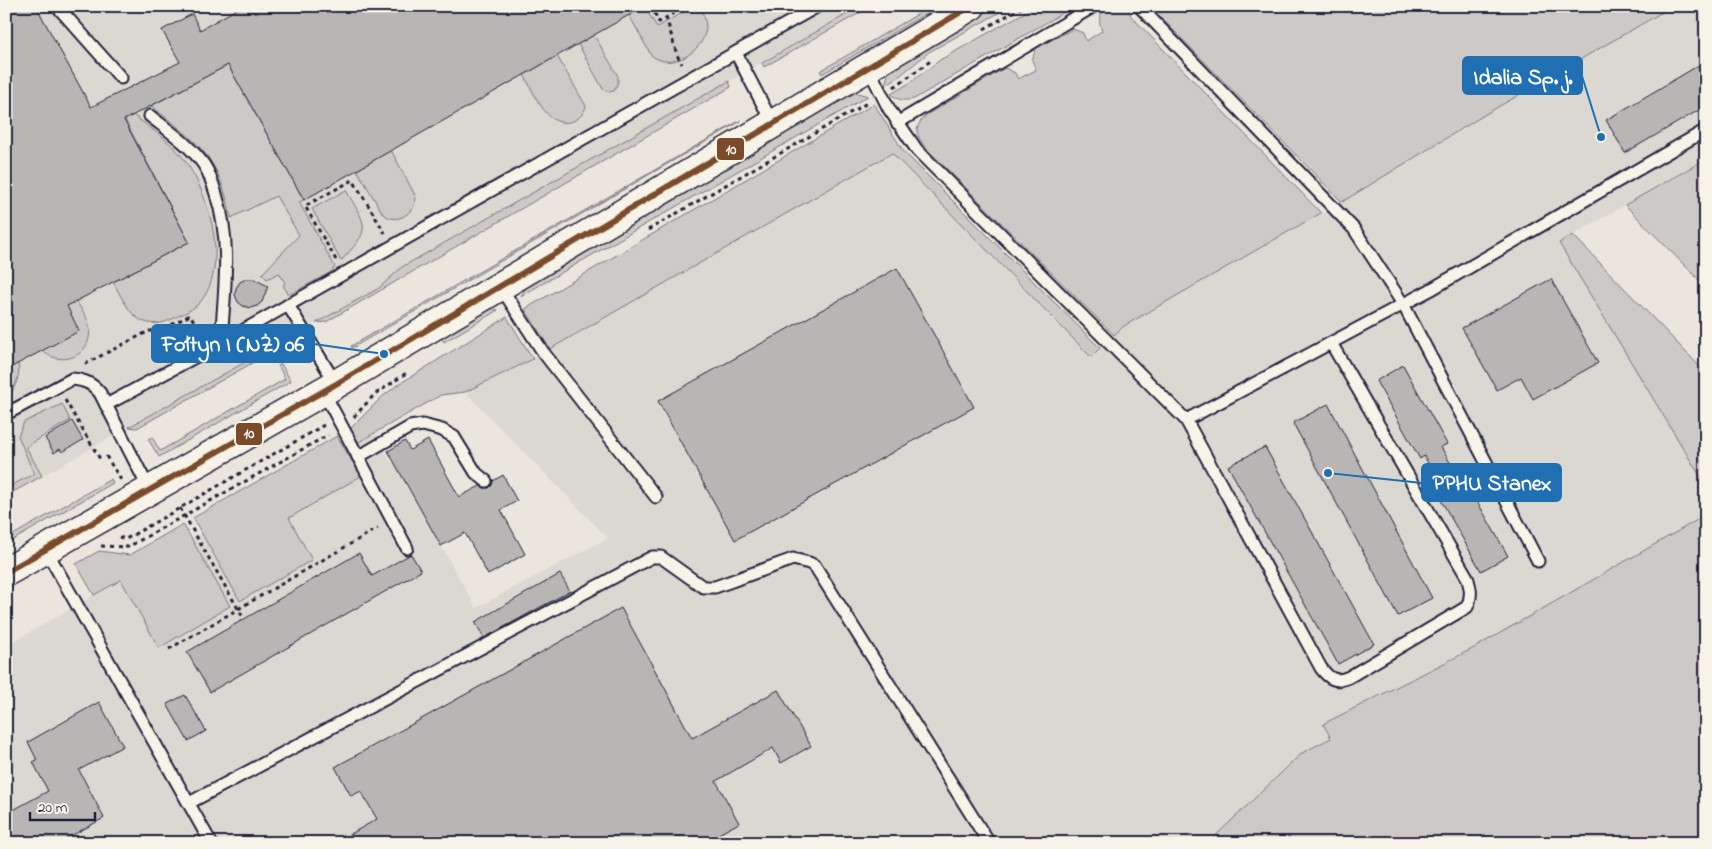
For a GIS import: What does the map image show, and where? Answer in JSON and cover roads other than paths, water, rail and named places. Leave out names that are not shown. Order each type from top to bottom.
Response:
[{"type":"street","points":[[6,572],[329,387],[868,67],[977,18]]},
{"type":"lane","points":[[57,6],[121,78]]},
{"type":"lane","points":[[106,405],[221,343],[818,6]]},
{"type":"lane","points":[[897,123],[1094,6]]},
{"type":"lane","points":[[1139,6],[1354,229],[1403,304],[1538,561]]},
{"type":"lane","points":[[736,53],[773,124]]},
{"type":"lane","points":[[868,67],[897,123],[917,150],[1186,420],[1321,668],[1327,676],[1334,680],[1342,680],[1467,607],[1471,598],[1466,577],[1331,343]]},
{"type":"lane","points":[[150,116],[194,153],[205,166],[213,184],[225,228],[227,256],[221,343]]},
{"type":"lane","points":[[1186,420],[1403,304],[1706,130]]},
{"type":"lane","points":[[500,286],[543,352],[656,497]]},
{"type":"lane","points":[[288,305],[329,387],[339,423],[408,548]]},
{"type":"lane","points":[[6,414],[72,379],[82,380],[97,390],[149,490]]},
{"type":"lane","points":[[358,457],[410,427],[423,424],[442,430],[454,437],[476,473],[486,481]]},
{"type":"lane","points":[[46,550],[211,843]]},
{"type":"lane","points":[[189,802],[652,557],[661,557],[703,587],[715,587],[793,559],[815,566],[989,843]]},
{"type":"place","name":"Idalia Sp. j.","points":[[1601,137]]},
{"type":"place","name":"Fołtyn I (NŻ) 06","points":[[384,354]]},
{"type":"place","name":"PPHU Stanex","points":[[1328,473]]}]
